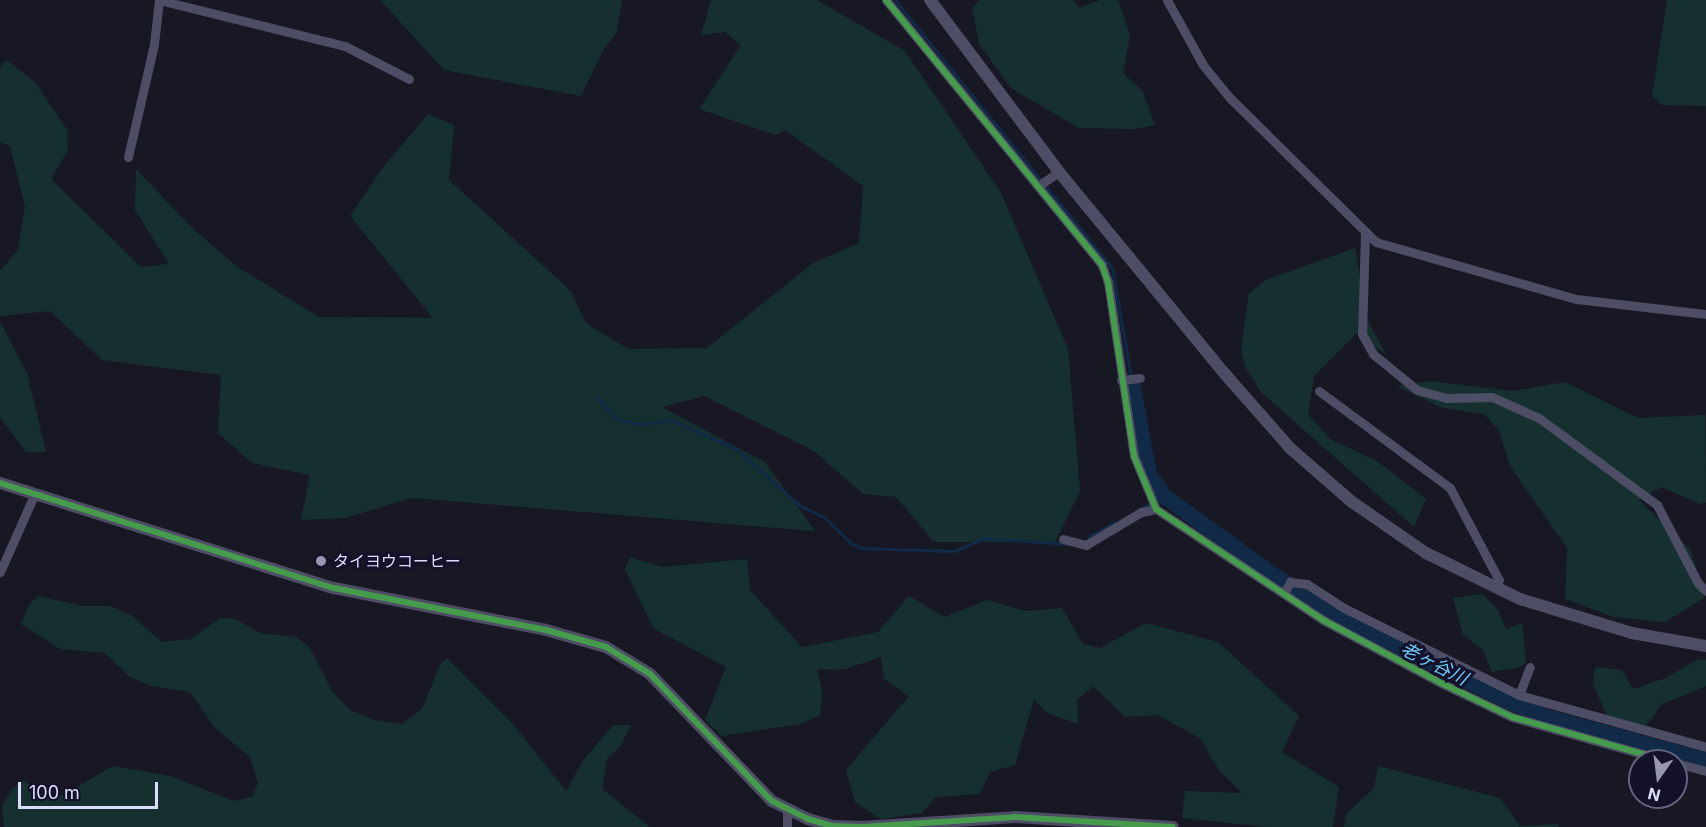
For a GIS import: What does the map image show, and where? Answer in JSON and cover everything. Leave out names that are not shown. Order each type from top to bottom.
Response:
[{"type":"street","points":[[128,157],[154,44],[159,0],[345,46],[409,79]]},
{"type":"street","points":[[886,0],[1039,185],[1102,266],[1108,282],[1134,456],[1153,505],[1323,620],[1512,717],[1628,750]]},
{"type":"street","points":[[930,0],[1055,174],[1291,449],[1352,502],[1426,553],[1495,588],[1566,615],[1632,633],[1706,646]]},
{"type":"street","points":[[1167,0],[1212,76],[1365,234],[1398,251],[1576,298],[1706,314]]},
{"type":"street","points":[[1039,185],[1055,174]]},
{"type":"street","points":[[1365,234],[1362,334],[1372,354],[1417,390],[1446,398],[1492,398],[1539,418],[1657,505],[1698,584],[1706,591]]},
{"type":"street","points":[[1121,380],[1140,378]]},
{"type":"street","points":[[1319,391],[1450,488],[1498,580],[1495,588]]},
{"type":"street","points":[[0,483],[334,588],[546,630],[606,647],[651,674],[737,768],[786,810],[832,826],[1015,817],[1173,827]]},
{"type":"street","points":[[0,572],[35,493]]},
{"type":"street","points":[[1063,539],[1086,545],[1153,505]]},
{"type":"street","points":[[1284,593],[1295,580],[1344,609],[1520,695],[1706,747]]},
{"type":"street","points":[[1520,695],[1530,667]]},
{"type":"street","points":[[1688,766],[1706,771]]},
{"type":"street","points":[[786,810],[787,827]]},
{"type":"green space","points":[[380,0],[622,0],[617,32],[604,49],[581,96],[444,70]]},
{"type":"green space","points":[[711,0],[817,0],[905,51],[1001,193],[1068,349],[1080,491],[1055,542],[934,542],[896,497],[863,494],[814,451],[704,396],[662,407],[765,462],[815,531],[412,498],[345,518],[301,520],[310,475],[252,463],[218,433],[221,375],[102,360],[50,311],[0,316],[0,271],[18,250],[25,206],[10,146],[0,142],[0,68],[6,60],[35,82],[68,131],[67,152],[51,179],[141,267],[169,264],[135,210],[136,169],[189,225],[236,266],[319,317],[433,318],[350,216],[381,170],[428,114],[454,125],[449,180],[571,291],[586,323],[628,349],[707,348],[813,263],[859,243],[863,186],[785,130],[776,135],[699,109],[741,45],[725,32],[701,35]]},
{"type":"green space","points":[[980,0],[1073,0],[1079,8],[1100,0],[1118,0],[1130,35],[1123,73],[1143,92],[1155,125],[1136,129],[1079,128],[1012,89],[979,44],[972,8]]},
{"type":"green space","points":[[1667,0],[1706,0],[1706,106],[1662,105],[1652,96]]},
{"type":"green space","points":[[1355,248],[1367,319],[1387,356],[1357,333],[1314,376],[1308,414],[1330,439],[1377,461],[1426,499],[1414,527],[1262,393],[1245,367],[1241,350],[1249,293],[1266,280]]},
{"type":"green space","points":[[0,322],[27,373],[46,452],[26,452],[0,417]]},
{"type":"green space","points":[[1430,381],[1512,391],[1565,382],[1638,418],[1705,415],[1706,502],[1701,504],[1661,487],[1639,500],[1691,550],[1704,598],[1665,622],[1614,617],[1565,599],[1567,548],[1510,466],[1499,430],[1484,414],[1442,408],[1397,386]]},
{"type":"green space","points":[[630,557],[662,567],[747,559],[750,590],[802,647],[878,632],[909,596],[945,617],[987,600],[1026,611],[1062,608],[1083,644],[1100,648],[1146,623],[1218,642],[1299,716],[1282,752],[1339,787],[1333,827],[1267,827],[1182,818],[1185,791],[1242,793],[1219,770],[1200,738],[1157,715],[1125,717],[1093,686],[1077,700],[1078,724],[1047,713],[1034,699],[1015,765],[990,772],[980,794],[936,797],[922,813],[881,819],[855,802],[846,770],[909,696],[884,679],[881,657],[845,669],[817,670],[822,690],[820,715],[801,724],[721,736],[705,720],[726,667],[653,628],[625,569]]},
{"type":"green space","points":[[1482,594],[1499,611],[1506,629],[1522,623],[1526,662],[1520,667],[1492,672],[1483,650],[1463,635],[1453,598]]},
{"type":"green space","points":[[38,596],[82,606],[110,606],[131,615],[162,642],[191,639],[220,618],[235,619],[260,633],[296,637],[310,648],[332,691],[350,710],[374,720],[402,724],[422,709],[440,665],[447,658],[512,723],[566,791],[582,762],[613,725],[631,725],[621,745],[607,759],[602,789],[650,827],[4,827],[2,805],[12,789],[24,780],[43,794],[59,797],[113,766],[170,776],[234,801],[252,797],[258,783],[250,757],[214,727],[190,692],[151,686],[130,677],[105,653],[60,649],[21,624],[29,605]]},
{"type":"green space","points":[[1698,659],[1706,660],[1706,686],[1662,704],[1646,726],[1607,716],[1593,684],[1595,667],[1622,670],[1633,689],[1666,678]]},
{"type":"green space","points":[[1378,766],[1500,798],[1520,826],[1558,824],[1559,827],[1344,827],[1346,814],[1374,788]]},
{"type":"waterway","points":[[895,0],[1112,268],[1133,388]]},
{"type":"waterway","name":"老ヶ谷川","points":[[1133,388],[1149,474],[1164,496],[1273,575],[1333,613],[1508,701],[1543,716],[1706,761]]},
{"type":"waterway","points":[[596,396],[616,419],[640,424],[671,420],[736,449],[799,505],[824,517],[852,544],[863,548],[954,551],[984,538],[1068,544]]},
{"type":"waterway","points":[[1142,508],[1164,496]]},
{"type":"waterway","points":[[1088,537],[1115,522]]},
{"type":"cycle path","points":[[886,0],[1102,265],[1108,282],[1134,456],[1156,509],[1323,620],[1441,683],[1512,717],[1628,750]]},
{"type":"cycle path","points":[[0,483],[334,588],[546,630],[606,647],[650,674],[772,801],[808,819],[832,826],[862,827],[1015,817],[1173,827]]},
{"type":"place","name":"タイヨウコーヒー","points":[[321,561]]}]
